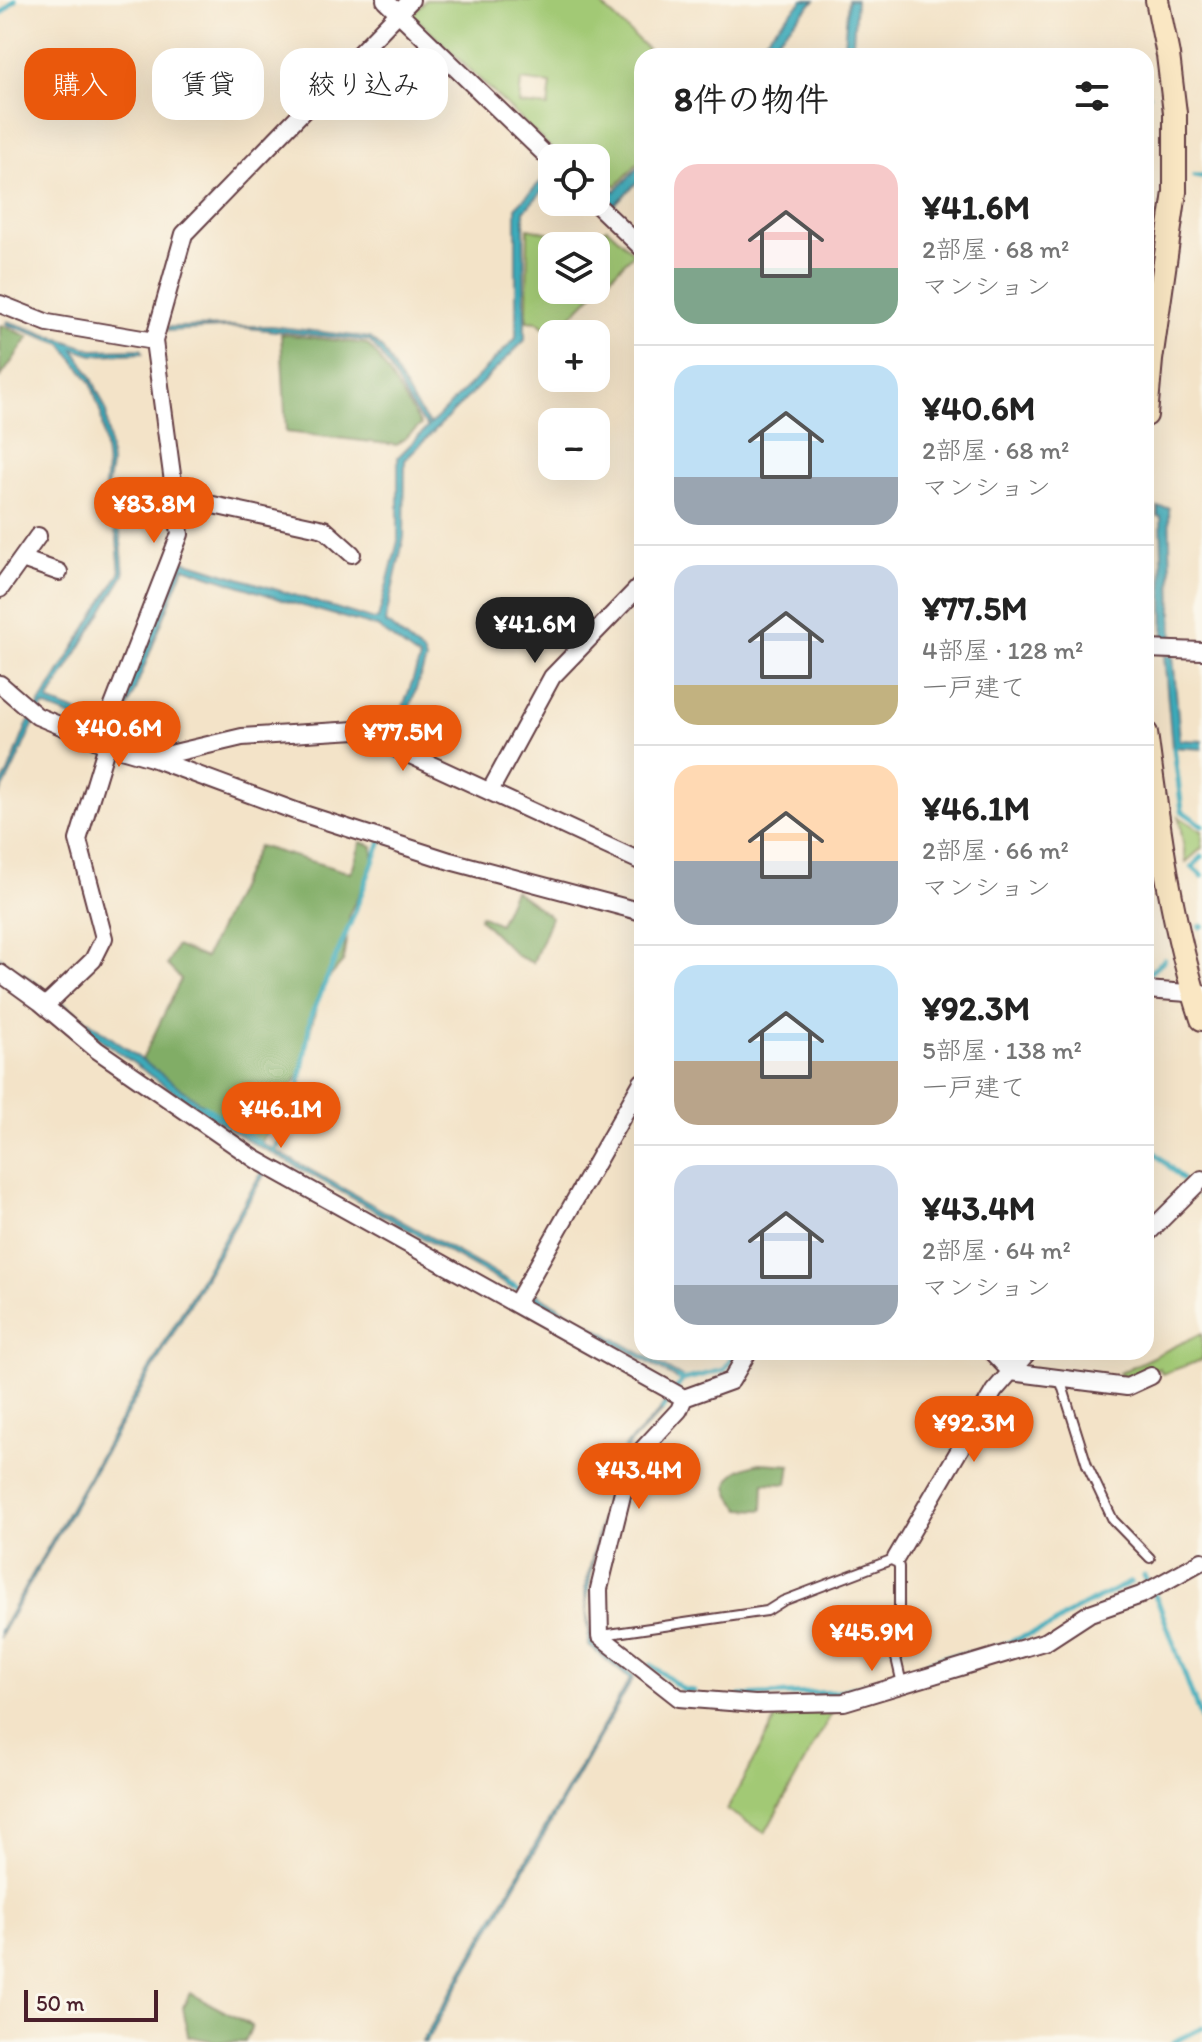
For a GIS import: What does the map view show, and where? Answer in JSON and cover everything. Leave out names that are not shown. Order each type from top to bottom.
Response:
[{"type":"street","points":[[385,0],[538,147]]},
{"type":"street","points":[[45,1006],[93,960],[104,938],[78,840],[103,744],[180,534],[154,341],[184,234],[411,0]]},
{"type":"street","points":[[1154,339],[1175,192],[1175,113],[1157,0]]},
{"type":"street","points":[[609,216],[634,240]]},
{"type":"street","points":[[0,304],[48,323],[154,341]]},
{"type":"street","points":[[176,506],[213,505],[324,529],[352,554]]},
{"type":"street","points":[[0,589],[38,536]]},
{"type":"street","points":[[22,559],[59,572]]},
{"type":"street","points":[[490,791],[552,677],[634,592]]},
{"type":"street","points":[[1154,649],[1202,651]]},
{"type":"street","points":[[0,684],[37,716],[103,744],[450,861],[634,910]]},
{"type":"street","points":[[152,758],[242,737],[356,730],[634,858]]},
{"type":"street","points":[[1154,796],[1162,858],[1202,1019]]},
{"type":"street","points":[[0,973],[97,1050],[255,1159],[684,1398]]},
{"type":"street","points":[[1154,991],[1198,994]]},
{"type":"street","points":[[516,1304],[634,1096]]},
{"type":"street","points":[[1154,1227],[1202,1179]]},
{"type":"street","points":[[743,1360],[731,1381],[684,1398],[679,1410],[630,1463],[599,1589],[600,1636],[679,1698],[755,1704],[844,1702],[1047,1641],[1090,1613],[1141,1595],[1202,1561]]},
{"type":"street","points":[[1000,1360],[1011,1372],[1127,1387],[1151,1376]]},
{"type":"street","points":[[896,1558],[994,1391],[1021,1360]]},
{"type":"lane","points":[[1060,1378],[1087,1465],[1113,1520],[1150,1558]]},
{"type":"lane","points":[[600,1636],[767,1611],[783,1601],[896,1558],[899,1567],[896,1658],[902,1685]]},
{"type":"green space","points":[[426,0],[596,0],[647,48],[634,48],[634,167],[616,186],[610,181],[610,144],[547,144],[412,14]],"holes":[[[521,80],[551,84],[548,107],[519,104]]]},
{"type":"green space","points":[[528,228],[545,232],[538,232],[538,304],[583,304],[567,320],[527,321]]},
{"type":"green space","points":[[607,228],[634,253],[610,277],[610,232],[598,232]]},
{"type":"green space","points":[[0,326],[29,337],[0,378]]},
{"type":"green space","points":[[281,334],[367,344],[421,425],[397,445],[286,432]]},
{"type":"green space","points":[[1179,817],[1202,831],[1202,848],[1186,862]]},
{"type":"green space","points":[[361,842],[373,846],[373,867],[350,912],[343,962],[321,987],[300,1073],[259,1146],[139,1066],[181,979],[167,965],[176,946],[205,958],[258,846],[351,873]]},
{"type":"green space","points":[[514,890],[551,917],[533,963],[517,956],[479,918],[481,915],[499,924]]},
{"type":"green space","points":[[1202,1333],[1202,1360],[1162,1374],[1159,1368],[1127,1383],[1119,1373],[1146,1360],[1154,1360],[1154,1356]]},
{"type":"green space","points":[[760,1463],[790,1465],[787,1484],[764,1483],[763,1510],[741,1509],[729,1492],[730,1479],[741,1469]]},
{"type":"green space","points":[[834,1709],[765,1833],[727,1810],[780,1711]]},
{"type":"green space","points":[[190,1993],[252,2026],[245,2042],[218,2042],[188,2036],[183,2007]]},
{"type":"water","points":[[803,0],[815,0],[769,48],[756,48]]},
{"type":"water","points":[[848,0],[856,0],[853,48],[844,48]]},
{"type":"water","points":[[634,171],[634,185],[614,205],[610,201],[610,187],[615,191]]},
{"type":"water","points":[[538,184],[538,196],[524,211],[525,340],[405,460],[404,537],[385,622],[423,653],[426,660],[398,741],[392,739],[420,659],[377,627],[184,567],[117,735],[44,706],[0,793],[0,786],[27,725],[120,573],[117,538],[104,496],[107,467],[101,414],[91,383],[62,344],[6,324],[7,321],[93,350],[141,349],[143,353],[93,355],[74,349],[91,376],[106,410],[111,465],[107,490],[120,532],[124,575],[48,701],[112,726],[178,559],[378,619],[398,541],[398,457],[428,427],[369,341],[239,327],[168,331],[167,327],[271,326],[370,338],[383,350],[430,425],[516,338],[516,207]]},
{"type":"water","points":[[1158,507],[1169,508],[1173,643],[1164,642],[1161,517],[1158,516]]},
{"type":"water","points":[[1164,656],[1173,656],[1180,740],[1202,741],[1202,749],[1172,747]]},
{"type":"water","points":[[0,957],[237,1129],[514,1284],[512,1288],[225,1126],[44,998],[0,964]]},
{"type":"water","points":[[262,1171],[265,1173],[0,1636],[0,1631]]},
{"type":"water","points":[[537,1294],[634,1350],[634,1354],[536,1298]]},
{"type":"water","points":[[644,1360],[652,1360],[684,1381],[681,1384]]},
{"type":"water","points":[[664,1403],[667,1405],[630,1445],[620,1465],[590,1578],[587,1613],[593,1644],[634,1677],[426,2042],[422,2042],[630,1679],[589,1646],[585,1589],[604,1507],[624,1447]]},
{"type":"waterway","points":[[0,15],[15,0]]},
{"type":"waterway","points":[[1194,176],[1202,176]]},
{"type":"waterway","points":[[1177,744],[1174,748],[1182,811],[1202,825]]},
{"type":"waterway","points":[[274,1151],[294,1118],[311,1016],[381,841]]},
{"type":"waterway","points":[[1202,857],[1192,867],[1202,876]]},
{"type":"waterway","points":[[1154,969],[1164,960]]},
{"type":"waterway","points":[[204,1106],[259,1142]]},
{"type":"waterway","points":[[1154,1152],[1182,1179]]},
{"type":"waterway","points":[[508,1283],[542,1300]]},
{"type":"waterway","points":[[682,1380],[724,1370],[730,1360]]},
{"type":"waterway","points":[[663,1409],[682,1380],[679,1378]]},
{"type":"waterway","points":[[1144,1576],[1158,1601],[1202,1722]]},
{"type":"waterway","points":[[740,1696],[837,1692],[891,1678],[943,1657],[982,1652],[1050,1627],[1075,1610],[1131,1582]]},
{"type":"waterway","points":[[651,1665],[684,1690],[694,1691]]},
{"type":"waterway","points":[[1174,2042],[1202,2028]]}]
